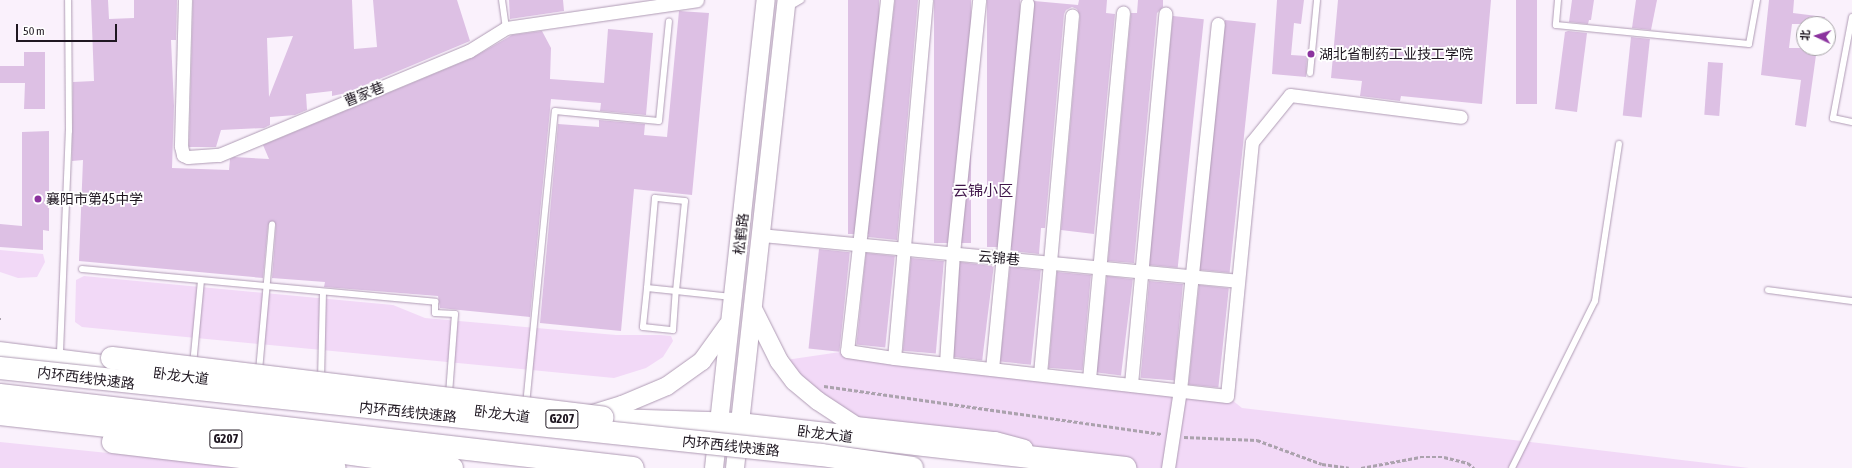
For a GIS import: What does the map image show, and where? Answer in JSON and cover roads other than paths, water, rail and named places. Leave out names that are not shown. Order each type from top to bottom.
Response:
[{"type":"highway","points":[[0,348],[60,352],[112,358],[258,380],[604,418],[700,444],[821,455]]},
{"type":"highway","name":"卧龙大道","points":[[0,353],[192,377],[258,380],[321,393],[532,417],[739,424],[1126,468]]},
{"type":"highway","name":"内环西线快速路","points":[[0,368],[821,455],[912,468]]},
{"type":"highway","name":"内环西线快速路","points":[[0,395],[633,468]]},
{"type":"highway","name":"G207","points":[[0,414],[400,459],[452,468]]},
{"type":"highway","points":[[0,418],[69,435],[153,447],[334,468]]},
{"type":"main road","name":"松鹤路","points":[[714,468],[766,0]]},
{"type":"main road","name":"松鹤路","points":[[735,468],[786,4]]},
{"type":"main road","points":[[753,309],[779,361],[794,381],[818,401],[856,426],[995,441],[1069,462]]},
{"type":"main road","points":[[532,417],[571,420],[622,405],[668,386],[702,361],[731,321]]},
{"type":"main road","points":[[400,459],[420,468]]},
{"type":"street","name":"曹家巷","points":[[185,0],[181,146],[182,155],[188,157],[219,155],[468,51],[506,28],[697,0]]},
{"type":"street","points":[[887,0],[847,351],[894,358],[1089,379],[1227,396],[1236,280],[1252,142],[1290,94],[1461,117]]},
{"type":"street","points":[[894,358],[926,0]]},
{"type":"street","points":[[946,364],[953,253],[979,0]]},
{"type":"street","points":[[992,369],[1004,258],[1027,4]]},
{"type":"street","points":[[1089,379],[1123,12]]},
{"type":"street","points":[[1131,384],[1165,14]]},
{"type":"street","points":[[1040,374],[1048,262],[1072,15]]},
{"type":"street","points":[[1168,468],[1180,390],[1218,24]]},
{"type":"street","name":"云锦巷","points":[[761,235],[1236,280]]},
{"type":"lane","points":[[60,352],[69,131],[68,0]]},
{"type":"lane","points":[[502,0],[506,28]]},
{"type":"lane","points":[[786,4],[801,0]]},
{"type":"lane","points":[[1310,73],[1317,0]]},
{"type":"lane","points":[[1558,0],[1556,25],[1748,44],[1757,0]]},
{"type":"lane","points":[[1852,17],[1833,118],[1852,122]]},
{"type":"lane","points":[[532,417],[555,111],[659,121],[669,21]]},
{"type":"lane","points":[[1512,468],[1595,301],[1619,144]]},
{"type":"lane","points":[[655,198],[685,201],[673,330],[643,327],[647,288],[655,198]]},
{"type":"lane","points":[[258,380],[272,225]]},
{"type":"lane","points":[[82,269],[435,302],[435,313],[456,314],[448,408]]},
{"type":"lane","points":[[192,377],[201,281]]},
{"type":"lane","points":[[647,288],[734,297]]},
{"type":"lane","points":[[1768,290],[1852,301]]},
{"type":"lane","points":[[321,393],[323,292]]},
{"type":"place","name":"湖北省制药工业技工学院","points":[[1311,54]]},
{"type":"place","name":"襄阳市第45中学","points":[[38,199]]},
{"type":"district","name":"云锦小区","points":[[983,191]]}]
